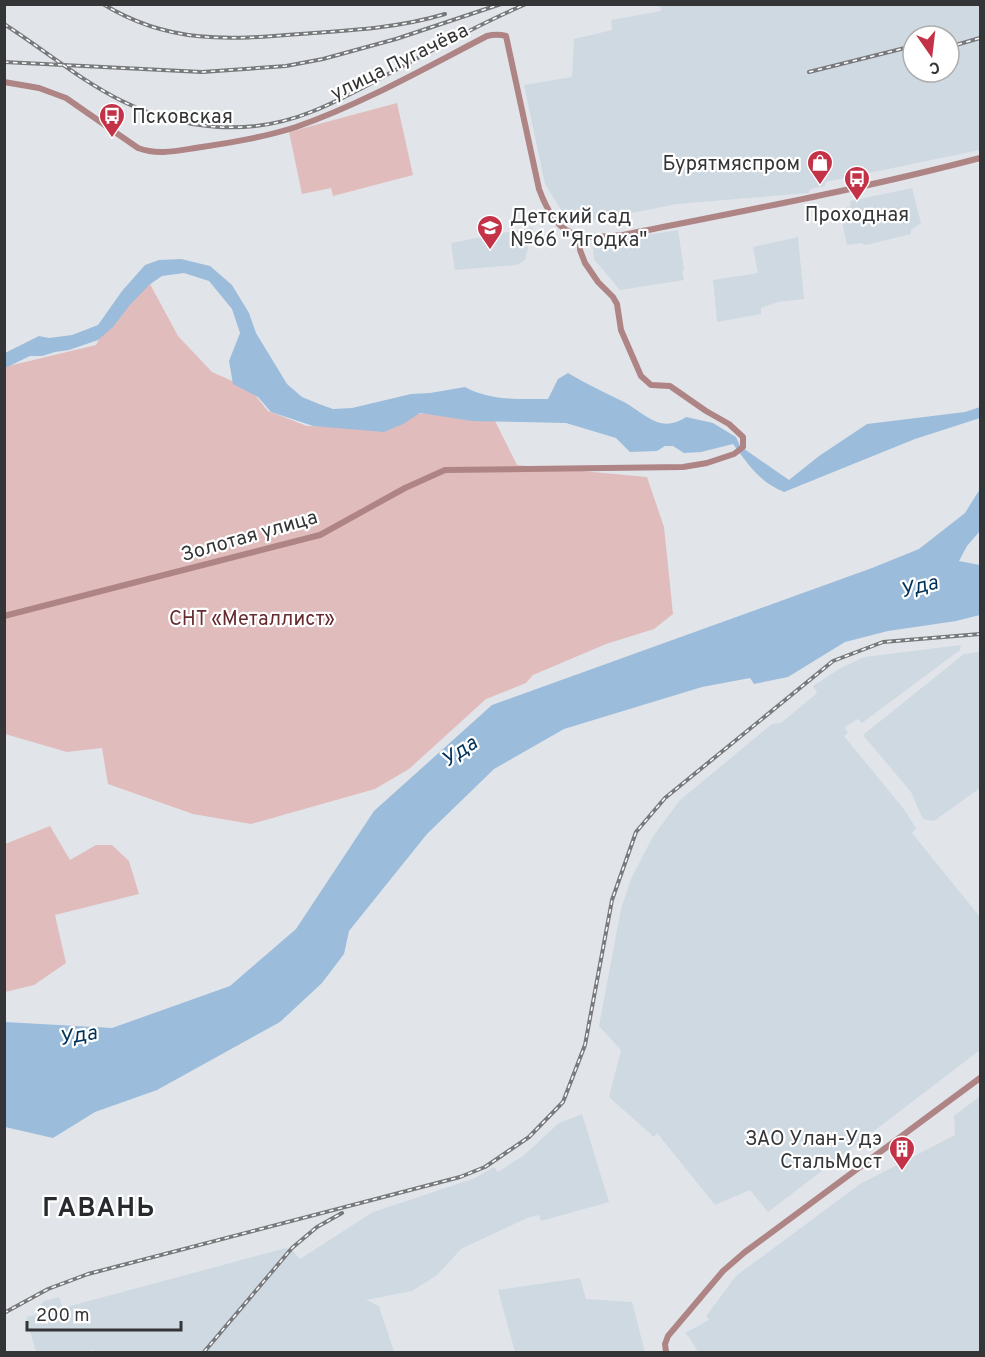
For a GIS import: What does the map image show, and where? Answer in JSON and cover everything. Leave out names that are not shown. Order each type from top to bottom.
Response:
[{"type":"street","name":"улица Пугачёва","points":[[4,82],[39,88],[66,98],[138,148],[146,151],[166,152],[255,138],[297,126],[352,104],[488,36],[495,34],[506,36],[539,189],[548,210],[560,225],[580,236]]},
{"type":"street","points":[[580,236],[593,238],[623,235],[818,196],[981,158]]},
{"type":"street","name":"Золотая улица","points":[[4,616],[320,535],[405,488],[450,469],[682,467],[707,463],[734,454],[743,447],[743,437],[729,424],[670,386],[651,385],[641,376],[621,330],[617,304],[585,263],[580,250],[580,236]]},
{"type":"street","points":[[666,1353],[664,1344],[668,1336],[731,1263],[981,1078]]},
{"type":"shaded area","name":"Бурятмяспром","points":[[660,5],[980,5],[980,150],[825,182],[825,186],[811,189],[808,193],[677,204],[576,224],[566,218],[545,184],[524,85],[572,77],[574,39],[612,30],[611,20],[661,11]]},
{"type":"shaded area","points":[[912,188],[921,223],[911,230],[911,234],[866,245],[861,243],[847,245],[840,212],[851,205],[850,201]]},
{"type":"shaded area","name":"Детский сад №66 \"Ягодка\"","points":[[533,227],[525,260],[517,265],[455,270],[451,243]]},
{"type":"shaded area","points":[[678,230],[684,280],[620,290],[594,259],[593,248],[621,239]]},
{"type":"shaded area","points":[[798,237],[804,299],[778,302],[761,308],[761,314],[717,322],[713,280],[758,273],[753,247]]},
{"type":"shaded area","points":[[961,645],[960,650],[862,723],[858,719],[845,727],[848,733],[844,736],[903,808],[916,828],[912,833],[980,917],[980,1050],[768,1212],[750,1190],[715,1205],[657,1133],[654,1137],[609,1097],[621,1050],[599,1026],[621,909],[631,879],[652,838],[680,800],[772,724],[781,723],[817,693],[813,686],[839,669],[864,657]]},
{"type":"shaded area","points":[[980,652],[980,788],[934,821],[923,819],[911,792],[863,735],[964,654]]},
{"type":"shaded area","points":[[980,1096],[980,1352],[698,1352],[685,1333],[709,1320],[706,1316],[736,1276],[860,1184],[955,1135],[954,1116]]},
{"type":"shaded area","points":[[582,1114],[609,1202],[541,1221],[539,1215],[527,1218],[461,1249],[437,1275],[412,1291],[366,1300],[379,1306],[394,1352],[95,1352],[94,1350],[36,1352],[26,1317],[39,1314],[37,1309],[44,1301],[59,1297],[63,1308],[286,1248],[293,1251],[300,1259],[373,1212],[475,1178],[494,1167],[498,1172],[523,1156],[559,1123]]},
{"type":"shaded area","points":[[580,1278],[586,1299],[632,1302],[645,1352],[515,1352],[498,1290]]},
{"type":"green space","points":[[397,103],[413,175],[333,196],[331,188],[302,194],[289,132]]},
{"type":"green space","name":"СНТ «Металлист»","points":[[150,284],[178,336],[212,372],[250,389],[268,411],[307,426],[387,427],[412,414],[438,413],[494,419],[517,465],[647,477],[664,527],[673,614],[654,629],[606,644],[533,675],[526,683],[486,699],[409,769],[375,789],[251,824],[193,814],[108,784],[102,748],[67,752],[5,734],[4,367],[96,345],[120,312]]},
{"type":"green space","points":[[50,826],[70,860],[96,845],[112,845],[129,861],[139,894],[55,915],[66,963],[34,985],[5,992],[5,844]]},
{"type":"water","points":[[181,259],[210,266],[232,285],[249,313],[256,333],[287,384],[302,397],[333,409],[352,408],[411,394],[465,387],[495,397],[548,399],[558,379],[568,373],[660,423],[668,424],[686,417],[713,423],[736,437],[740,446],[789,480],[819,456],[867,424],[965,412],[980,407],[980,418],[915,439],[784,492],[761,478],[733,444],[701,452],[684,453],[673,446],[665,446],[657,451],[630,452],[616,438],[566,423],[472,421],[420,413],[384,432],[313,426],[271,412],[258,397],[233,384],[229,361],[240,333],[232,309],[209,281],[184,273],[162,276],[149,285],[113,327],[98,340],[69,350],[42,356],[30,356],[5,368],[5,353],[39,336],[49,338],[72,335],[98,325],[122,291],[145,265],[159,260]]},
{"type":"water","name":"Уда","points":[[980,489],[980,531],[967,546],[959,561],[980,565],[980,615],[888,631],[845,642],[788,677],[754,684],[750,678],[702,687],[564,729],[494,769],[427,834],[349,931],[344,954],[322,983],[280,1022],[157,1090],[95,1112],[53,1138],[5,1127],[5,1022],[112,1028],[230,986],[296,929],[374,811],[492,705],[919,549],[965,513]]},
{"type":"railway","points":[[103,4],[129,18],[155,28],[180,34],[231,38],[346,31],[412,22],[445,14]]},
{"type":"railway","points":[[4,62],[202,72],[286,66],[323,59],[396,39],[501,4]]},
{"type":"railway","points":[[4,24],[76,74],[122,101],[145,111],[191,124],[240,127],[287,120],[321,108],[526,4]]},
{"type":"railway","points":[[961,44],[980,38]]},
{"type":"railway","points":[[809,72],[901,49]]},
{"type":"railway","points":[[4,1313],[48,1289],[88,1274],[460,1177],[485,1167],[529,1137],[563,1102],[585,1045],[612,900],[636,832],[665,798],[833,661],[883,642],[980,634]]},
{"type":"railway","points":[[204,1352],[292,1248],[317,1227],[342,1213]]},
{"type":"place","name":"Псковская","points":[[112,139]]},
{"type":"place","name":"Бурятмяспром","points":[[820,186]]},
{"type":"place","name":"Проходная","points":[[857,202]]},
{"type":"place","name":"Детский сад №66 \"Ягодка\"","points":[[490,251]]},
{"type":"place","name":"ЗАО Улан-Удэ СтальМост","points":[[902,1172]]},
{"type":"district","name":"ГАВАНЬ","points":[[99,1207]]}]
